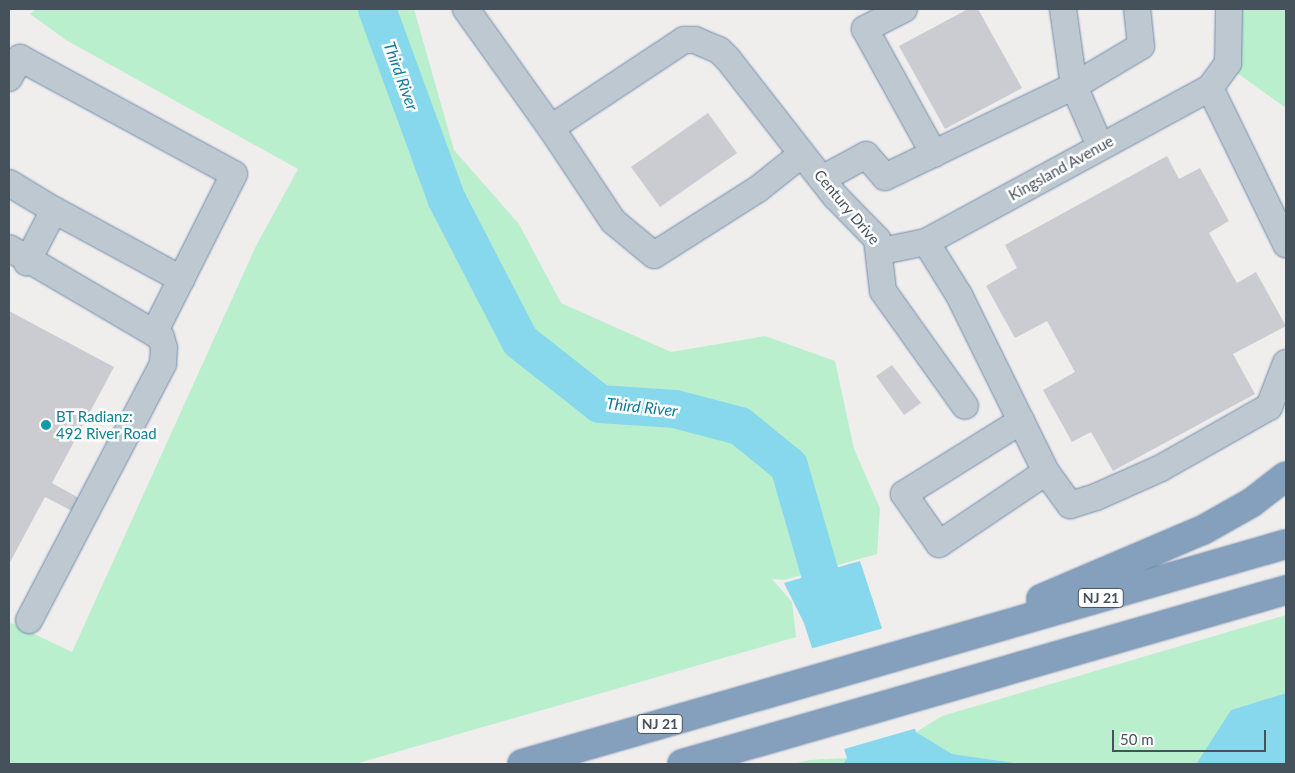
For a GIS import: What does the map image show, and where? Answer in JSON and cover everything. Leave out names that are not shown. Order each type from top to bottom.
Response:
[{"type":"highway","points":[[915,651],[1180,541],[1251,503],[1286,476]]},
{"type":"highway","name":"NJ 21","points":[[522,764],[1286,544]]},
{"type":"highway","points":[[682,764],[1286,590]]},
{"type":"street","points":[[466,9],[551,128],[613,221],[654,255],[758,190],[802,154]]},
{"type":"street","points":[[904,9],[865,29],[934,154]]},
{"type":"street","points":[[1063,9],[1074,86],[1100,146]]},
{"type":"street","points":[[822,178],[866,155],[885,177],[1074,86],[1141,46],[1137,9]]},
{"type":"street","name":"Kingsland Avenue","points":[[882,251],[926,242],[1210,88],[1228,63],[1229,9]]},
{"type":"street","name":"Century Drive","points":[[551,128],[684,40],[708,44],[728,59],[802,154],[872,232],[882,251],[879,277],[883,291],[965,406]]},
{"type":"street","points":[[9,78],[20,58],[234,174],[154,333]]},
{"type":"street","points":[[1210,88],[1286,244]]},
{"type":"street","points":[[9,183],[54,210],[181,279]]},
{"type":"street","points":[[30,620],[163,364],[161,338],[18,255],[54,210]]},
{"type":"street","points":[[926,242],[959,295],[1046,472],[1070,505],[1121,486],[1268,407],[1286,363]]},
{"type":"street","points":[[1021,421],[904,494],[938,544],[1046,472]]},
{"type":"green space","points":[[36,9],[414,9],[454,150],[519,224],[561,303],[671,352],[765,336],[835,361],[854,449],[880,508],[877,554],[784,580],[772,579],[792,602],[796,637],[355,764],[9,764],[9,622],[72,652],[256,246],[298,169],[66,40],[30,14]]},
{"type":"green space","points":[[1235,9],[1286,9],[1286,108],[1237,73]]},
{"type":"green space","points":[[1286,615],[1286,693],[1231,710],[1196,764],[1021,764],[951,754],[916,732],[942,716]]},
{"type":"green space","points":[[847,758],[843,764],[793,764],[809,760]]},
{"type":"water","points":[[860,561],[916,732],[952,754],[1021,764],[843,764],[847,758],[804,623],[784,583]]},
{"type":"water","points":[[1286,693],[1286,764],[1196,764],[1231,710]]},
{"type":"pier","points":[[884,628],[917,728],[841,750],[810,649]]},
{"type":"building","points":[[968,9],[978,9],[1022,88],[945,129],[899,46]]},
{"type":"building","points":[[708,113],[737,153],[660,207],[631,167]]},
{"type":"building","points":[[1167,156],[1179,179],[1200,168],[1229,221],[1209,233],[1237,283],[1256,272],[1286,326],[1233,354],[1255,394],[1113,471],[1091,432],[1072,442],[1043,390],[1075,372],[1047,321],[1015,338],[986,286],[1017,268],[1005,245]]},
{"type":"building","name":"BT Radianz: 492 River Road","points":[[9,311],[114,367],[52,483],[79,498],[72,511],[45,497],[9,564]]},
{"type":"building","points":[[892,365],[921,403],[904,415],[876,376]]},
{"type":"waterway","name":"Third River","points":[[377,9],[446,198],[520,341],[600,404],[675,409],[740,426],[789,466],[834,622]]},
{"type":"place","name":"BT Radianz: 492 River Road","points":[[46,425]]}]
